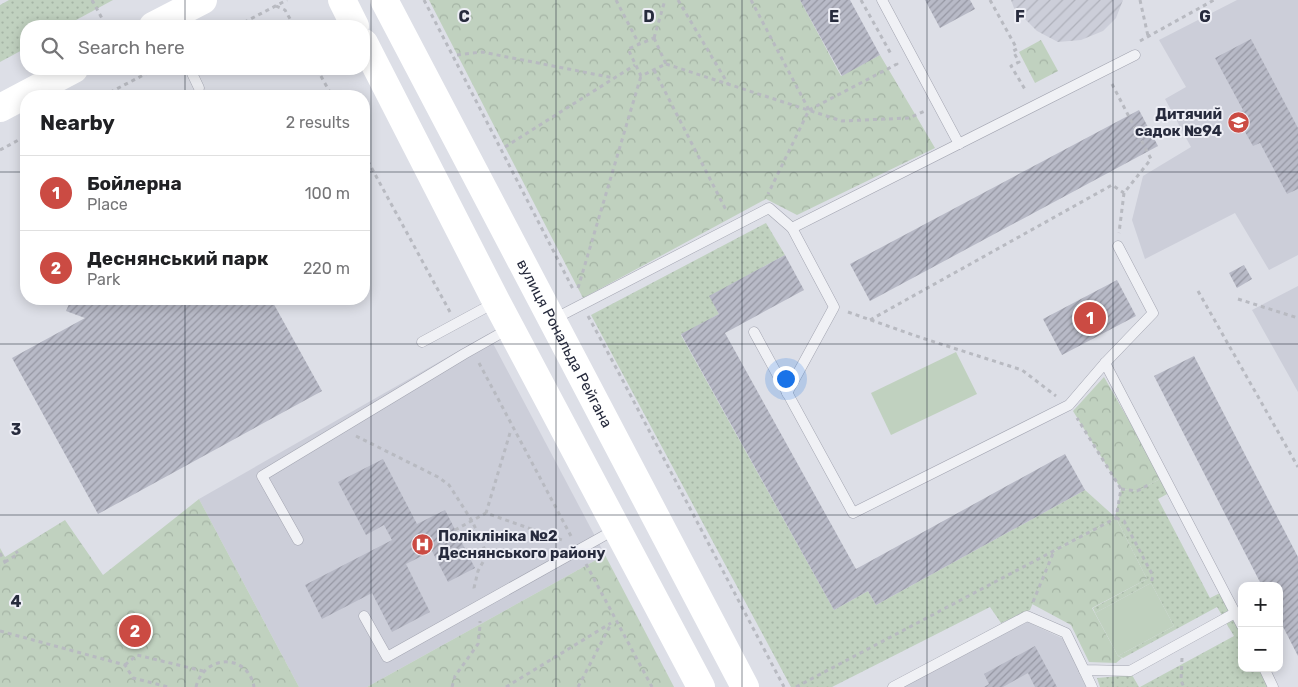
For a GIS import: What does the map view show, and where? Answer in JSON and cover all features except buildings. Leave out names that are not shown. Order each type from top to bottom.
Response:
[{"type":"main road","points":[[170,20],[203,0]]},
{"type":"main road","points":[[342,0],[352,20]]},
{"type":"main road","name":"вулиця Рональда Рейгана","points":[[384,0],[745,687]]},
{"type":"main road","points":[[370,55],[496,301],[701,687]]},
{"type":"main road","points":[[34,90],[63,75]]},
{"type":"main road","points":[[0,108],[20,97]]},
{"type":"lane","points":[[882,0],[959,144]]},
{"type":"lane","points":[[792,228],[1135,55]]},
{"type":"lane","points":[[193,75],[199,88]]},
{"type":"lane","points":[[552,320],[768,208],[792,228],[834,307],[787,393]]},
{"type":"lane","points":[[754,332],[853,513],[1069,405],[1105,363],[1153,313],[1118,246]]},
{"type":"lane","points":[[422,342],[496,301]]},
{"type":"lane","points":[[298,540],[262,476],[510,327]]},
{"type":"lane","points":[[1105,363],[1238,619]]},
{"type":"lane","points":[[364,616],[387,657],[617,529]]},
{"type":"lane","points":[[1084,670],[1130,671],[1235,613]]},
{"type":"lane","points":[[893,687],[1027,616],[1066,633],[1092,687]]},
{"type":"lane","points":[[1266,672],[1274,687]]},
{"type":"path","points":[[92,0],[103,20]]},
{"type":"path","points":[[249,20],[287,0]]},
{"type":"path","points":[[424,0],[582,306],[784,687]]},
{"type":"path","points":[[616,0],[639,44]]},
{"type":"path","points":[[665,0],[654,38],[666,64]]},
{"type":"path","points":[[678,0],[729,84]]},
{"type":"path","points":[[752,0],[809,110]]},
{"type":"path","points":[[758,214],[809,110],[897,64],[861,0]]},
{"type":"path","points":[[990,0],[1017,49],[1013,51],[1019,62],[1011,66],[1026,92]]},
{"type":"path","points":[[1140,0],[1148,36]]},
{"type":"path","points":[[1135,55],[1136,43],[1214,0]]},
{"type":"path","points":[[276,6],[285,10],[291,20]]},
{"type":"path","points":[[578,288],[641,76],[628,49],[654,38]]},
{"type":"path","points":[[457,55],[482,52],[614,78]]},
{"type":"path","points":[[641,76],[666,64],[842,121],[909,118],[938,105]]},
{"type":"path","points":[[505,147],[635,65]]},
{"type":"path","points":[[654,70],[735,226]]},
{"type":"path","points":[[1105,70],[1151,159],[1124,194],[1118,246]]},
{"type":"path","points":[[115,90],[143,75]]},
{"type":"path","points":[[320,75],[329,90]]},
{"type":"path","points":[[0,150],[20,139]]},
{"type":"path","points":[[370,165],[456,323]]},
{"type":"path","points":[[870,320],[1112,185],[1124,194]]},
{"type":"path","points":[[1198,291],[1298,467]]},
{"type":"path","points":[[1238,298],[1298,318]]},
{"type":"path","points":[[834,307],[1022,370],[1069,405],[1120,489],[1116,518]]},
{"type":"path","points":[[471,349],[652,687]]},
{"type":"path","points":[[341,428],[422,469],[449,485],[472,521],[485,551],[474,588],[480,626],[478,644],[455,676],[452,687]]},
{"type":"path","points":[[455,530],[486,513],[510,433]]},
{"type":"path","points":[[1120,489],[1137,491],[1164,477]]},
{"type":"path","points":[[486,513],[568,542]]},
{"type":"path","points":[[796,687],[1116,518],[1124,521],[1153,576],[1151,583]]},
{"type":"path","points":[[1027,616],[1054,550]]},
{"type":"path","points":[[0,565],[18,554],[16,551]]},
{"type":"path","points":[[0,554],[5,562]]},
{"type":"path","points":[[506,687],[611,623],[578,687]]},
{"type":"path","points":[[0,631],[124,665],[133,678],[168,687]]},
{"type":"path","points":[[124,665],[137,655],[203,671]]},
{"type":"path","points":[[196,687],[198,678],[203,671],[210,665],[219,662],[237,664],[245,669],[254,687]]},
{"type":"path","points":[[1181,681],[1184,687]]},
{"type":"shaded area","points":[[1011,0],[1123,0],[1116,18],[1103,31],[1081,40],[1058,42],[1037,31],[1014,8]]},
{"type":"shaded area","name":"Дитячий садок №94","points":[[1237,0],[1298,0],[1298,255],[1269,270],[1235,213],[1145,259],[1132,220],[1143,176],[1191,147],[1165,99],[1186,87],[1159,40]]},
{"type":"shaded area","points":[[1298,286],[1298,392],[1252,310]]},
{"type":"shaded area","points":[[488,334],[605,555],[367,687],[299,687],[199,499]]},
{"type":"shaded area","points":[[1027,622],[1064,639],[1086,687],[902,687]]},
{"type":"green space","points":[[9,0],[113,0],[76,20],[20,20],[20,51],[0,62],[0,5]]},
{"type":"green space","points":[[429,0],[800,0],[841,76],[880,55],[935,148],[797,215],[766,199],[583,298]]},
{"type":"green space","points":[[1041,40],[1058,71],[1035,83],[1019,52]]},
{"type":"green space","points":[[766,223],[785,255],[710,296],[719,314],[681,335],[834,610],[868,591],[876,605],[1085,490],[1115,517],[1121,489],[1137,491],[1162,478],[1169,493],[1158,499],[1210,598],[1222,592],[1231,609],[1223,617],[1217,607],[1123,658],[1118,656],[1174,626],[1151,583],[1095,613],[1093,608],[1147,579],[1116,518],[1054,551],[1030,610],[1001,623],[990,607],[832,687],[791,687],[591,315]]},
{"type":"green space","points":[[956,352],[977,394],[891,435],[871,393]]},
{"type":"green space","points":[[1104,377],[1162,478],[1137,491],[1121,489],[1073,411]]},
{"type":"green space","points":[[199,499],[299,687],[0,687],[0,548],[5,557],[65,520],[103,575]]},
{"type":"green space","points":[[1116,518],[1147,579],[1092,608],[1118,656],[1122,658],[1116,663],[1089,662],[1071,625],[1032,604],[1054,551]]},
{"type":"green space","points":[[605,555],[674,687],[367,687]]},
{"type":"green space","points":[[1151,583],[1174,626],[1118,656],[1095,613]]},
{"type":"green space","points":[[1234,619],[1238,626],[1238,672],[1261,672],[1269,687],[1140,687],[1234,636],[1226,623]]},
{"type":"green space","points":[[1132,675],[1139,687],[1100,687],[1097,678]]},
{"type":"place","name":"Дитячий садок №94","points":[[1238,123]]},
{"type":"place","name":"Бойлерна","points":[[1090,318]]},
{"type":"place","name":"Поліклініка №2 Деснянського району","points":[[422,545]]},
{"type":"place","name":"Деснянський парк","points":[[135,631]]}]
